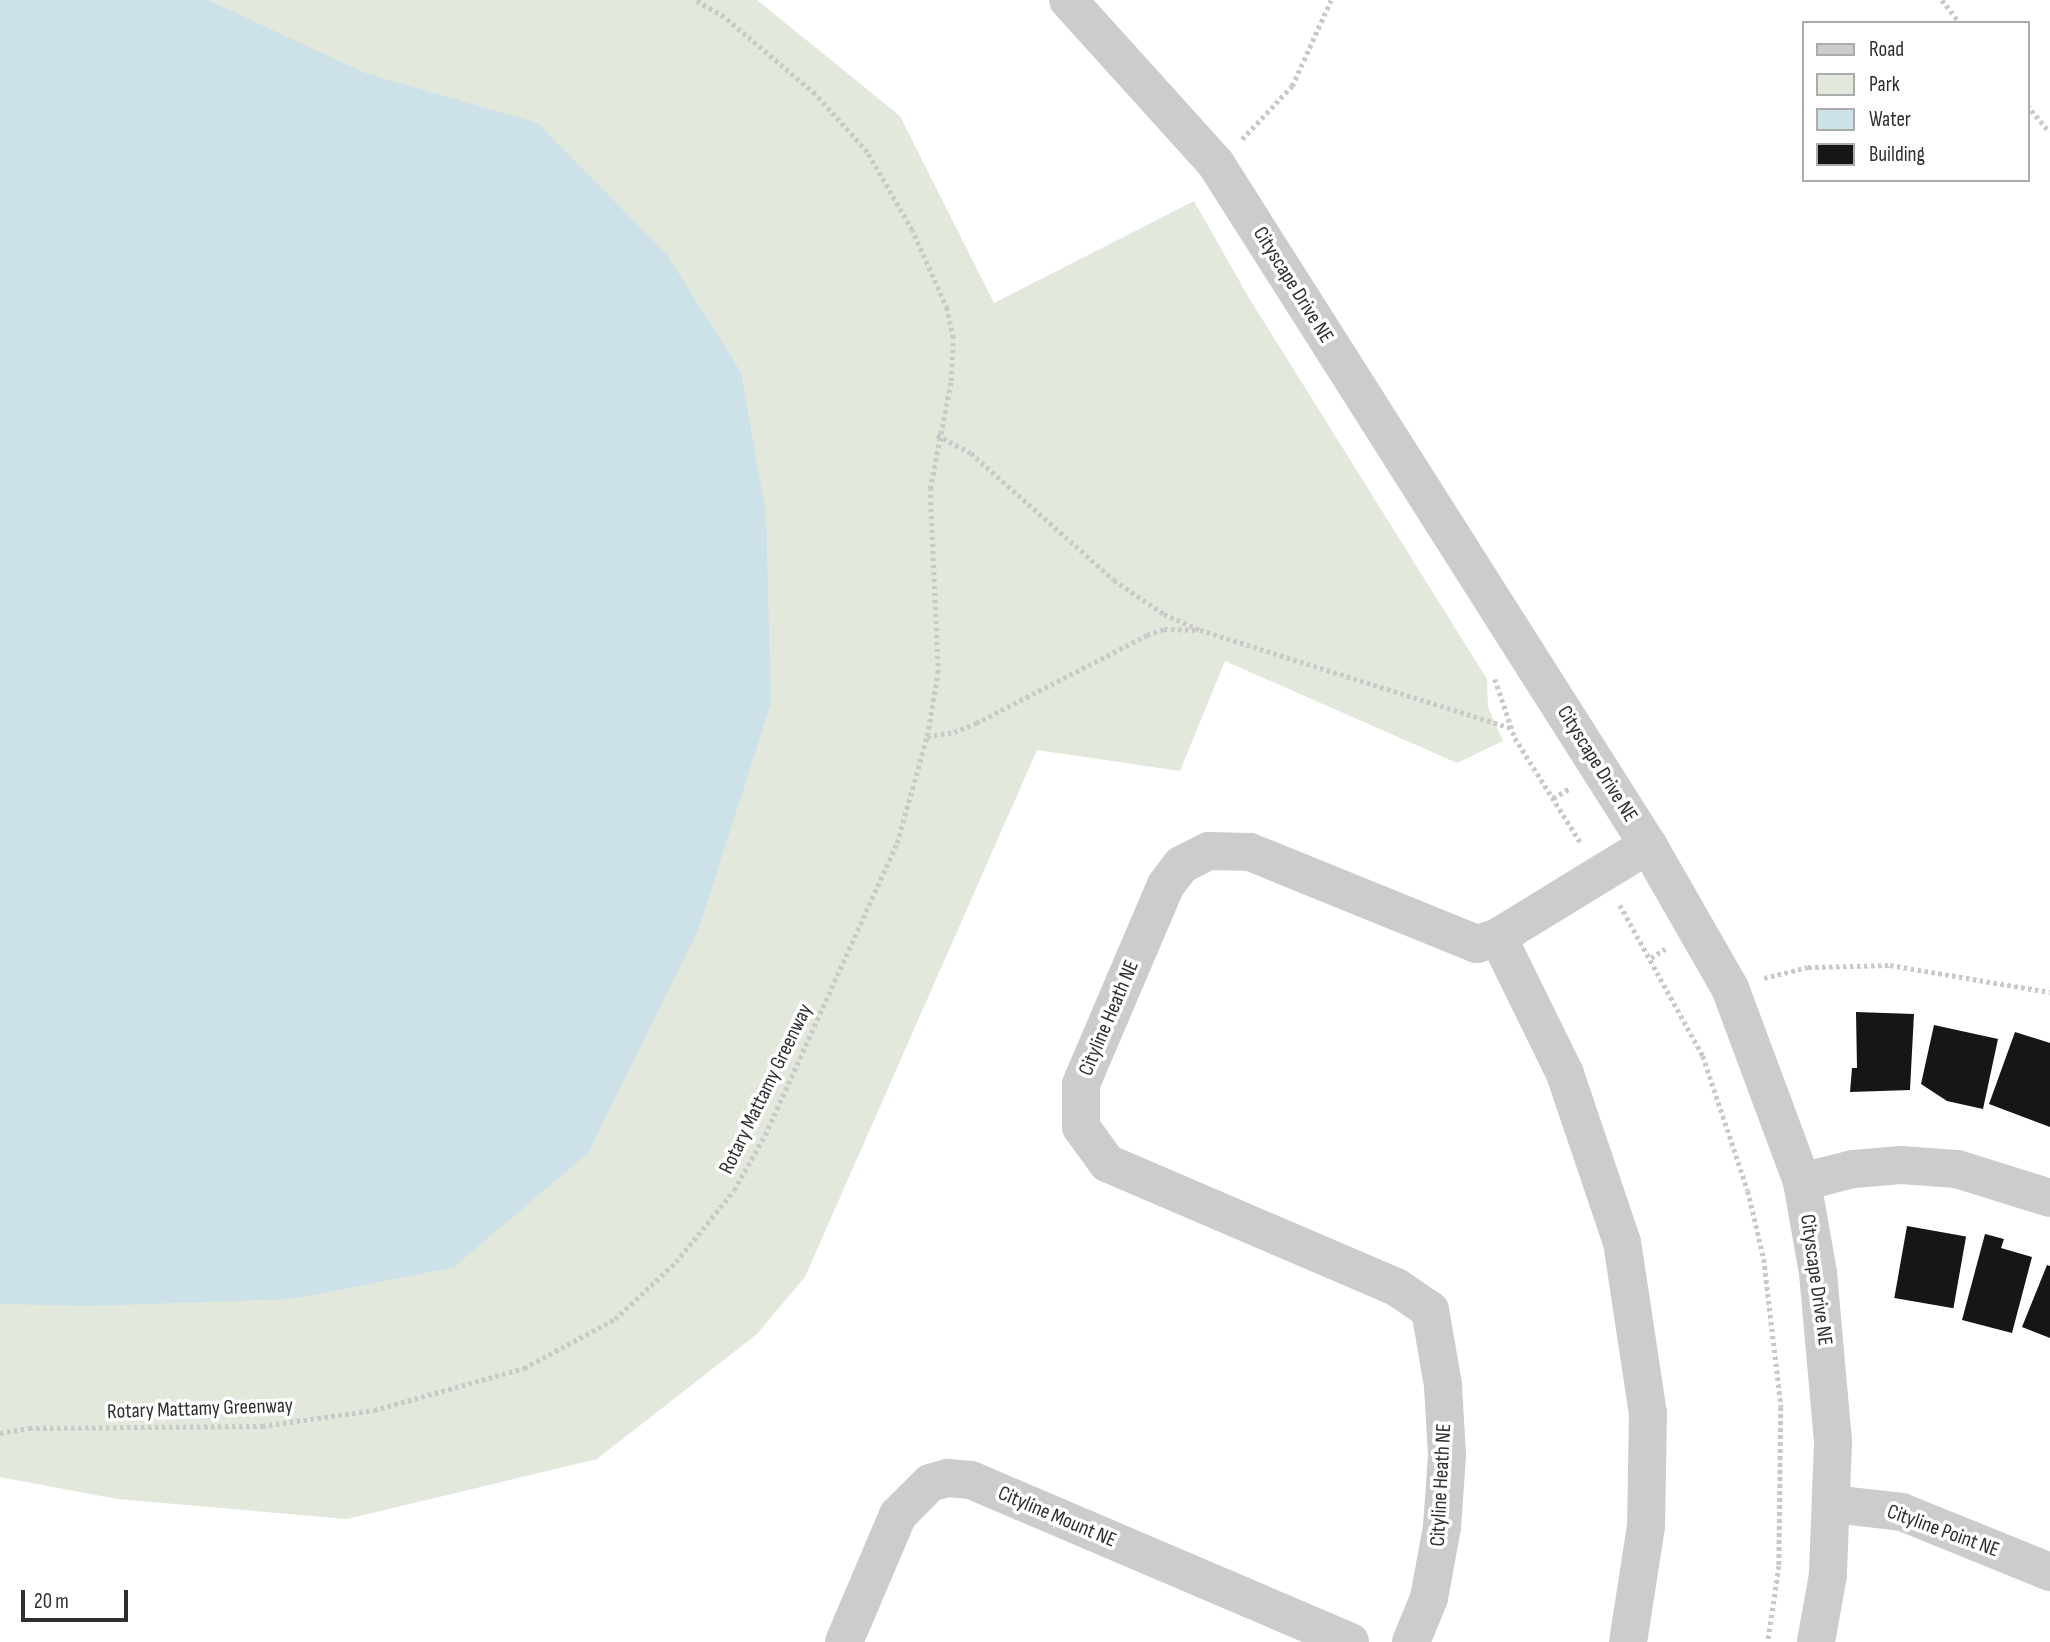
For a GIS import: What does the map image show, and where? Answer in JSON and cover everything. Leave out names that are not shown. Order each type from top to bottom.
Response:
[{"type":"street","name":"Cityscape Drive NE","points":[[1068,0],[1216,164],[1648,845],[1730,988],[1801,1182],[1818,1273],[1830,1381],[1833,1504],[1828,1575],[1816,1642]]},
{"type":"street","name":"Cityline Heath NE","points":[[1411,1642],[1429,1598],[1442,1527],[1447,1455],[1442,1372],[1430,1310],[1396,1287],[1107,1163],[1081,1127],[1081,1084],[1166,885],[1181,865],[1209,851],[1250,852],[1463,942],[1477,944],[1498,937],[1648,845]]},
{"type":"street","points":[[1498,937],[1565,1074],[1622,1242],[1648,1413],[1646,1526],[1628,1642]]},
{"type":"street","points":[[1801,1182],[1853,1168],[1901,1165],[1957,1170],[2050,1198]]},
{"type":"street","name":"Cityline Mount NE","points":[[844,1642],[898,1515],[922,1489],[948,1478],[971,1480],[1350,1642]]},
{"type":"street","name":"Cityline Point NE","points":[[1833,1504],[1902,1512],[2050,1572]]},
{"type":"path","name":"Rotary Mattamy Greenway","points":[[0,1433],[29,1428],[262,1426],[374,1410],[524,1368],[615,1319],[677,1262],[734,1190],[765,1135],[897,843],[927,736],[938,673],[930,489],[937,435],[951,381],[953,338],[947,309],[912,230],[867,152],[815,94],[724,17],[695,0]]},
{"type":"path","points":[[1216,164],[1292,86],[1331,0]]},
{"type":"path","points":[[1942,0],[1958,21]]},
{"type":"path","points":[[2029,107],[2050,132]]},
{"type":"path","points":[[937,435],[971,453],[1114,580],[1164,614],[1200,630],[1511,728]]},
{"type":"path","points":[[927,736],[976,723],[1147,635],[1174,628],[1200,630]]},
{"type":"path","points":[[1495,679],[1511,728],[1581,844]]},
{"type":"path","points":[[1552,798],[1577,784]]},
{"type":"path","points":[[1624,911],[1703,1056],[1748,1191],[1763,1259],[1781,1407],[1779,1566],[1768,1642]]},
{"type":"path","points":[[1730,988],[1808,967],[1890,965],[2050,992]]},
{"type":"green space","points":[[0,0],[757,0],[900,116],[994,303],[1194,201],[1249,298],[1487,679],[1488,707],[1503,741],[1457,763],[1225,661],[1180,771],[1037,750],[805,1277],[757,1334],[597,1459],[347,1519],[117,1499],[0,1477]]},
{"type":"water","points":[[0,0],[208,0],[365,73],[538,123],[667,255],[741,372],[766,514],[771,703],[699,928],[588,1153],[454,1267],[293,1299],[90,1306],[0,1304]]},
{"type":"building","points":[[1856,1012],[1914,1014],[1910,1090],[1850,1092],[1852,1068],[1857,1068]]},
{"type":"building","points":[[1934,1025],[1998,1039],[1983,1109],[1947,1101],[1921,1084]]},
{"type":"building","points":[[2015,1032],[2050,1043],[2050,1127],[1989,1104]]},
{"type":"building","points":[[1907,1226],[1966,1236],[1953,1308],[1894,1298]]},
{"type":"building","points":[[1985,1234],[2004,1239],[2001,1248],[2032,1257],[2012,1333],[1962,1320]]},
{"type":"building","points":[[2047,1265],[2050,1266],[2050,1338],[2022,1327]]}]
